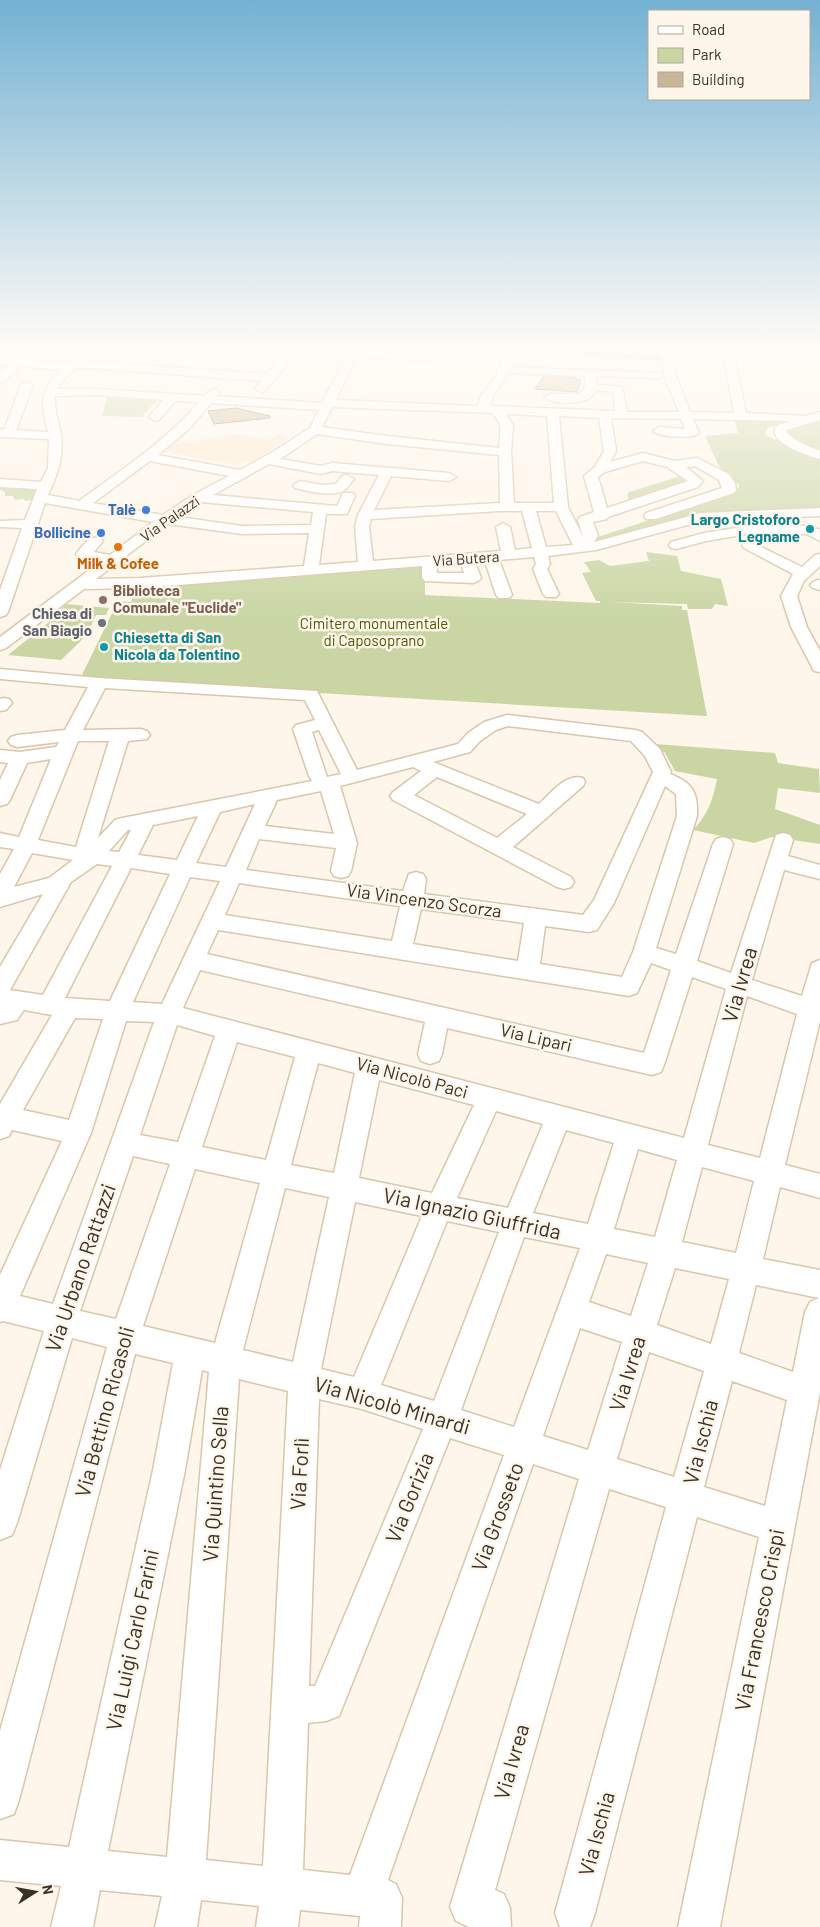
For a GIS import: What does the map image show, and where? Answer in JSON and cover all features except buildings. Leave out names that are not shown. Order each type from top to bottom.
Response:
[{"type":"street","points":[[0,612],[10,572],[54,468],[55,439]]},
{"type":"street","points":[[82,505],[169,439]]},
{"type":"street","name":"Via Palazzi","points":[[0,645],[165,520],[198,498],[301,439]]},
{"type":"street","points":[[379,439],[505,452]]},
{"type":"street","points":[[506,439],[503,526],[509,556]]},
{"type":"street","points":[[555,439],[561,506],[582,548],[591,536],[729,490],[728,482],[724,477],[697,462],[672,465]]},
{"type":"street","points":[[600,469],[610,451],[608,439]]},
{"type":"street","points":[[657,459],[668,456],[662,439]]},
{"type":"street","points":[[787,439],[820,455]]},
{"type":"street","points":[[148,457],[242,474]]},
{"type":"street","points":[[591,536],[585,520],[602,516],[693,484],[696,481],[672,465],[657,459],[643,457],[600,469],[591,476],[602,516]]},
{"type":"street","points":[[267,460],[350,474],[387,472],[449,478]]},
{"type":"street","points":[[366,566],[362,527],[365,515],[387,472]]},
{"type":"street","points":[[300,485],[322,489],[340,488],[350,474]]},
{"type":"street","points":[[0,483],[43,492],[82,505],[165,520],[242,530],[316,529]]},
{"type":"street","points":[[198,498],[342,511],[348,496]]},
{"type":"street","points":[[365,515],[503,506],[561,506]]},
{"type":"street","points":[[528,507],[543,564],[540,569],[551,594]]},
{"type":"street","points":[[311,570],[320,509]]},
{"type":"street","name":"Via Butera","points":[[46,590],[83,584],[124,584],[540,553],[596,546],[701,518],[820,514]]},
{"type":"street","points":[[4,524],[31,524]]},
{"type":"street","points":[[676,545],[723,533],[748,530],[801,536],[820,542]]},
{"type":"street","points":[[802,573],[749,546],[801,536],[810,530],[820,537]]},
{"type":"street","points":[[96,541],[83,554],[114,560]]},
{"type":"street","points":[[491,557],[504,595]]},
{"type":"street","points":[[820,558],[802,573],[792,587],[789,596],[799,627],[820,667]]},
{"type":"street","points":[[429,562],[430,578],[473,578],[468,559]]},
{"type":"street","points":[[0,565],[10,572]]},
{"type":"street","points":[[0,621],[29,623]]},
{"type":"street","points":[[0,674],[99,683],[311,695],[352,778]]},
{"type":"street","points":[[2,892],[26,845],[67,744],[99,683]]},
{"type":"street","points":[[2,892],[56,883],[122,825],[269,796],[324,779],[352,778],[464,748],[474,737],[490,726],[506,720],[636,736],[653,753],[661,774],[679,784],[686,791],[688,802],[687,816],[644,952],[630,987],[212,922]]},
{"type":"street","points":[[0,800],[18,749],[33,723]]},
{"type":"street","points":[[324,723],[302,729],[324,779],[347,842],[341,871]]},
{"type":"street","points":[[88,856],[120,736]]},
{"type":"street","points":[[0,749],[67,744],[120,736],[141,736]]},
{"type":"street","points":[[0,756],[18,749]]},
{"type":"street","points":[[414,761],[541,812]]},
{"type":"street","points":[[436,769],[400,796],[564,882]]},
{"type":"street","name":"Via Vincenzo Scorza","points":[[0,840],[88,856],[233,874],[414,889],[536,916],[589,924],[602,903],[661,774]]},
{"type":"street","points":[[499,848],[576,782]]},
{"type":"street","name":"Via Urbano Rattazzi","points":[[0,1524],[62,1321],[169,1014],[269,796]]},
{"type":"street","points":[[0,1307],[78,1133],[117,1010],[212,807]]},
{"type":"street","points":[[78,1133],[2,1121],[59,1006],[146,820]]},
{"type":"street","points":[[253,831],[347,842]]},
{"type":"street","name":"Via Lipari","points":[[194,960],[652,1065],[723,844]]},
{"type":"street","name":"Via Ivrea","points":[[483,1914],[598,1470],[665,1253],[739,984],[781,850],[820,872]]},
{"type":"street","points":[[4,1007],[64,877]]},
{"type":"street","points":[[401,951],[414,889]]},
{"type":"street","points":[[528,971],[536,916]]},
{"type":"street","points":[[644,952],[683,967],[816,1010]]},
{"type":"street","name":"Via Ischia","points":[[576,1914],[771,1173],[816,1010],[820,969]]},
{"type":"street","name":"Via Nicolò Paci","points":[[4,1007],[59,1006],[169,1014],[820,1186]]},
{"type":"street","points":[[430,1054],[438,1016]]},
{"type":"street","name":"Via Bettino Ricasoli","points":[[0,1800],[125,1336],[229,1030]]},
{"type":"street","name":"Via Quintino Sella","points":[[176,1927],[185,1879],[225,1360],[309,1051]]},
{"type":"street","name":"Via Forlì","points":[[277,1927],[282,1888],[304,1380],[369,1067]]},
{"type":"street","points":[[362,1394],[439,1207],[489,1099]]},
{"type":"street","name":"Via Gorizia","points":[[290,1707],[326,1703],[442,1420],[516,1222],[558,1117]]},
{"type":"street","name":"Via Grosseto","points":[[374,1907],[523,1445],[598,1239],[629,1136]]},
{"type":"street","name":"Via Ignazio Giuffrida","points":[[124,1142],[820,1284]]},
{"type":"street","name":"Via Nicolò Minardi","points":[[0,1307],[362,1394],[778,1528]]},
{"type":"street","points":[[572,1310],[805,1391]]},
{"type":"street","name":"Via Francesco Crispi","points":[[699,1927],[820,1312]]},
{"type":"street","name":"Via Luigi Carlo Farini","points":[[72,1927],[169,1470],[190,1352]]},
{"type":"street","points":[[0,1860],[282,1888],[374,1907]]},
{"type":"shaded area","points":[[207,439],[286,439],[254,462],[246,461],[237,465],[157,451],[161,446]]},
{"type":"green space","points":[[706,439],[774,439],[820,459],[820,509],[754,510],[692,515],[602,542],[596,540],[595,538],[737,491],[739,485],[719,466]]},
{"type":"green space","points":[[797,439],[820,439],[820,451]]},
{"type":"green space","points":[[678,477],[687,477],[692,480],[631,501],[627,496],[629,492]]},
{"type":"green space","points":[[0,485],[40,488],[34,500],[25,501],[24,499],[15,500],[13,496],[5,496],[5,492],[0,490]]},
{"type":"green space","name":"Cimitero monumentale di Caposoprano","points":[[646,552],[677,556],[681,571],[721,579],[728,606],[715,604],[712,609],[688,609],[687,604],[610,602],[682,606],[682,610],[687,610],[707,716],[80,679],[118,601],[131,602],[133,595],[144,596],[148,588],[425,566],[425,595],[600,603],[600,601],[596,601],[582,573],[591,572],[584,562],[599,560],[610,566],[649,561]]},
{"type":"green space","points":[[66,604],[109,608],[106,615],[96,615],[87,635],[61,660],[8,655],[49,622]]},
{"type":"green space","points":[[655,744],[775,753],[778,763],[819,769],[820,793],[778,788],[775,809],[820,825],[820,844],[772,837],[754,843],[693,830],[703,819],[714,793],[717,779],[675,771],[665,753]]},
{"type":"place","name":"Talè","points":[[146,510]]},
{"type":"place","name":"Largo Cristoforo Legname","points":[[810,529]]},
{"type":"place","name":"Bollicine","points":[[101,533]]},
{"type":"place","name":"Milk & Cofee","points":[[118,547]]},
{"type":"place","name":"Biblioteca Comunale \"Euclide\"","points":[[103,600]]},
{"type":"place","name":"Chiesa di San Biagio","points":[[102,623]]},
{"type":"place","name":"Chiesetta di San Nicola da Tolentino","points":[[104,647]]}]
